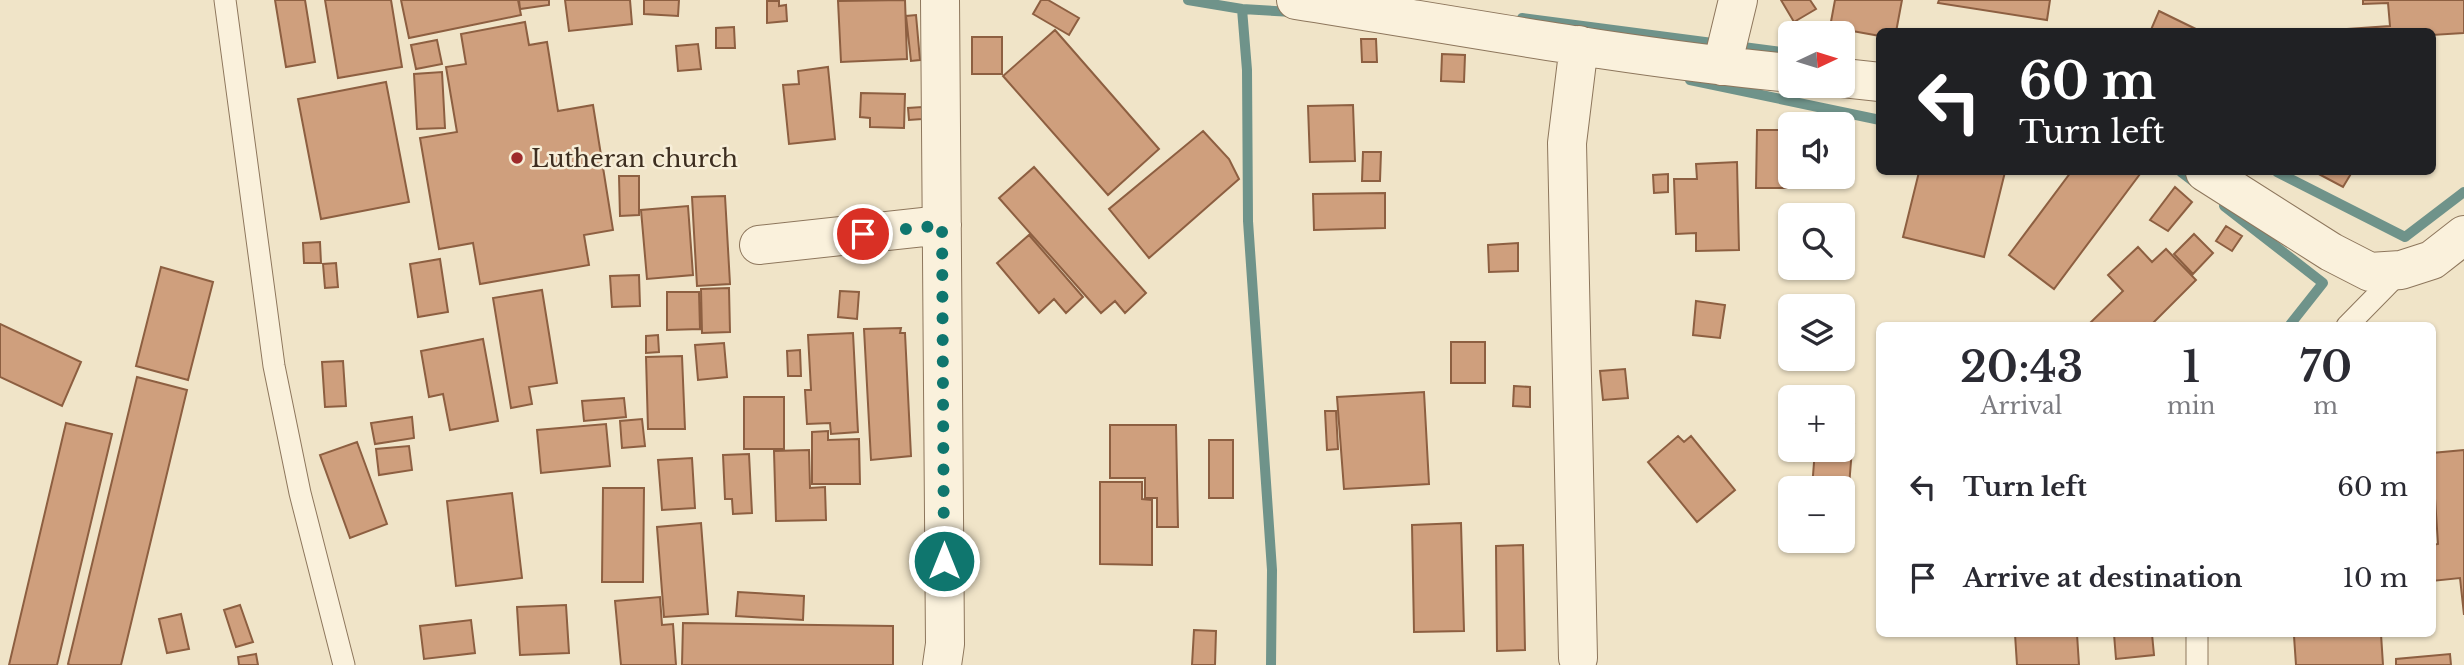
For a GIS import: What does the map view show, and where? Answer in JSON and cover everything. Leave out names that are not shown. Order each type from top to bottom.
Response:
[{"type":"street","points":[[940,0],[945,644],[942,665]]},
{"type":"street","points":[[1296,0],[1579,45],[1778,72]]},
{"type":"street","points":[[1722,66],[1738,0]]},
{"type":"street","points":[[1578,658],[1567,143],[1579,45]]},
{"type":"street","points":[[1855,79],[1876,82]]},
{"type":"street","points":[[2210,175],[2331,252],[2370,271],[2401,270],[2432,260],[2464,235]]},
{"type":"street","points":[[759,245],[942,225]]},
{"type":"lane","points":[[225,0],[274,366],[300,493],[344,665]]},
{"type":"lane","points":[[2351,322],[2401,270]]},
{"type":"lane","points":[[2197,637],[2197,665]]},
{"type":"building","points":[[275,0],[305,0],[315,62],[286,67]]},
{"type":"building","points":[[325,0],[391,0],[402,67],[338,78]]},
{"type":"building","points":[[401,0],[518,0],[521,15],[409,38]]},
{"type":"building","points":[[519,0],[549,0],[549,5],[520,9]]},
{"type":"building","points":[[565,0],[630,0],[632,24],[569,31]]},
{"type":"building","points":[[644,0],[679,0],[678,16],[644,14]]},
{"type":"building","points":[[905,0],[907,59],[841,62],[838,1]]},
{"type":"building","points":[[1041,0],[1048,0],[1079,18],[1069,35],[1033,14]]},
{"type":"building","points":[[1781,0],[1810,0],[1816,9],[1793,21]]},
{"type":"building","points":[[1835,0],[1902,0],[1897,28],[1876,28],[1876,35],[1855,32],[1855,21],[1831,21]]},
{"type":"building","points":[[1939,0],[2050,0],[2047,20],[1938,3]]},
{"type":"building","points":[[2363,0],[2464,0],[2464,33],[2436,35],[2436,28],[2362,28],[2390,26],[2388,3],[2363,4]]},
{"type":"building","points":[[767,1],[779,1],[779,6],[786,5],[787,21],[767,23]]},
{"type":"building","points":[[2159,11],[2194,28],[2152,28]]},
{"type":"building","points":[[916,15],[920,60],[911,61],[906,16]]},
{"type":"building","name":"Lutheran church","points":[[525,22],[529,45],[547,42],[558,111],[593,105],[613,230],[584,235],[589,265],[480,284],[473,243],[439,249],[420,138],[457,132],[446,67],[466,64],[461,34]]},
{"type":"building","points":[[734,27],[735,48],[716,48],[716,28]]},
{"type":"building","points":[[1055,30],[1159,149],[1108,195],[1003,76]]},
{"type":"building","points":[[972,37],[1002,37],[1002,74],[972,74]]},
{"type":"building","points":[[1361,39],[1376,39],[1377,62],[1362,62]]},
{"type":"building","points":[[437,40],[442,64],[416,69],[411,45]]},
{"type":"building","points":[[698,44],[701,69],[678,71],[676,46]]},
{"type":"building","points":[[1442,54],[1465,55],[1464,82],[1441,81]]},
{"type":"building","points":[[828,67],[835,139],[789,144],[783,85],[799,84],[798,71]]},
{"type":"building","points":[[442,72],[445,128],[417,129],[414,74]]},
{"type":"building","points":[[386,82],[409,202],[321,219],[298,99]]},
{"type":"building","points":[[861,93],[905,94],[904,128],[870,127],[870,118],[860,117]]},
{"type":"building","points":[[1353,105],[1355,161],[1310,162],[1308,106]]},
{"type":"building","points":[[922,107],[922,119],[909,120],[908,108]]},
{"type":"building","points":[[1757,130],[1778,130],[1778,188],[1756,188]]},
{"type":"building","points":[[1203,131],[1229,159],[1239,179],[1149,258],[1109,209]]},
{"type":"building","points":[[1363,152],[1381,152],[1380,181],[1362,181]]},
{"type":"building","points":[[1737,162],[1739,250],[1696,251],[1696,233],[1676,234],[1674,179],[1697,179],[1696,164]]},
{"type":"building","points":[[1034,167],[1146,293],[1125,313],[1115,301],[1101,313],[999,198]]},
{"type":"building","points":[[1668,174],[1668,192],[1654,193],[1653,175]]},
{"type":"building","points":[[1918,175],[2004,175],[1984,257],[1903,237]]},
{"type":"building","points":[[2069,175],[2139,175],[2054,289],[2009,255]]},
{"type":"building","points":[[2321,175],[2350,175],[2343,187]]},
{"type":"building","points":[[619,176],[639,176],[639,215],[620,216]]},
{"type":"building","points":[[2175,187],[2192,202],[2168,231],[2150,220]]},
{"type":"building","points":[[1385,193],[1385,228],[1314,230],[1313,194]]},
{"type":"building","points":[[725,196],[730,284],[697,286],[692,197]]},
{"type":"building","points":[[688,206],[693,275],[647,279],[641,210]]},
{"type":"building","points":[[2226,226],[2242,236],[2232,251],[2216,241]]},
{"type":"building","points":[[2194,234],[2213,253],[2193,274],[2174,254]]},
{"type":"building","points":[[1029,235],[1083,297],[1066,313],[1054,299],[1039,313],[997,263]]},
{"type":"building","points":[[320,242],[321,263],[304,263],[303,243]]},
{"type":"building","points":[[1518,243],[1518,271],[1489,272],[1488,245]]},
{"type":"building","points":[[2138,247],[2152,262],[2166,249],[2196,280],[2154,322],[2091,322],[2123,291],[2108,275]]},
{"type":"building","points":[[440,259],[448,312],[418,317],[410,264]]},
{"type":"building","points":[[336,263],[338,287],[325,288],[323,264]]},
{"type":"building","points":[[161,267],[213,282],[188,380],[136,366]]},
{"type":"building","points":[[639,275],[640,306],[612,307],[610,276]]},
{"type":"building","points":[[729,288],[730,332],[702,333],[701,289]]},
{"type":"building","points":[[542,290],[557,383],[529,387],[532,404],[511,408],[493,298]]},
{"type":"building","points":[[840,291],[859,292],[857,319],[838,317]]},
{"type":"building","points":[[667,292],[699,292],[700,329],[667,330]]},
{"type":"building","points":[[1696,301],[1725,305],[1720,338],[1693,335]]},
{"type":"building","points":[[0,324],[81,362],[62,406],[0,377]]},
{"type":"building","points":[[901,328],[900,333],[905,333],[911,456],[871,460],[864,329]]},
{"type":"building","points":[[853,333],[858,432],[831,434],[830,423],[807,424],[805,390],[811,390],[808,335]]},
{"type":"building","points":[[658,335],[659,352],[646,353],[646,336]]},
{"type":"building","points":[[483,339],[498,421],[450,430],[443,394],[429,397],[421,351]]},
{"type":"building","points":[[1451,342],[1485,342],[1485,383],[1451,383]]},
{"type":"building","points":[[724,343],[727,377],[698,380],[695,345]]},
{"type":"building","points":[[800,350],[801,376],[788,376],[787,351]]},
{"type":"building","points":[[682,356],[685,429],[648,429],[646,357]]},
{"type":"building","points":[[343,361],[346,406],[325,407],[322,362]]},
{"type":"building","points":[[1625,369],[1628,398],[1603,400],[1600,371]]},
{"type":"building","points":[[137,377],[187,390],[121,665],[70,665],[68,664]]},
{"type":"building","points":[[1514,386],[1530,387],[1530,407],[1513,406]]},
{"type":"building","points":[[1424,392],[1429,484],[1344,489],[1337,397]]},
{"type":"building","points":[[744,397],[784,397],[784,449],[744,449]]},
{"type":"building","points":[[624,398],[626,417],[584,421],[582,401]]},
{"type":"building","points":[[1325,411],[1336,411],[1338,449],[1327,450]]},
{"type":"building","points":[[412,417],[414,438],[375,444],[371,423]]},
{"type":"building","points":[[642,419],[645,446],[622,448],[620,421]]},
{"type":"building","points":[[66,423],[112,434],[57,665],[9,665]]},
{"type":"building","points":[[606,424],[610,466],[541,473],[537,430]]},
{"type":"building","points":[[1110,425],[1176,425],[1178,527],[1157,527],[1157,498],[1145,498],[1145,478],[1110,478]]},
{"type":"building","points":[[828,431],[828,440],[859,439],[860,484],[812,484],[812,432]]},
{"type":"building","points":[[1678,436],[1684,442],[1691,436],[1735,490],[1697,522],[1648,462]]},
{"type":"building","points":[[1209,440],[1233,440],[1233,498],[1209,498]]},
{"type":"building","points":[[357,442],[387,524],[350,538],[320,455]]},
{"type":"building","points":[[409,446],[412,470],[379,475],[376,449]]},
{"type":"building","points":[[809,450],[810,488],[825,487],[826,520],[776,521],[774,451]]},
{"type":"building","points":[[2464,450],[2464,615],[2460,578],[2436,581],[2436,453]]},
{"type":"building","points":[[749,454],[752,513],[733,514],[732,499],[725,499],[723,455]]},
{"type":"building","points":[[692,458],[695,508],[662,510],[658,460]]},
{"type":"building","points":[[1814,462],[1851,462],[1850,476],[1813,476]]},
{"type":"building","points":[[1100,482],[1142,482],[1142,499],[1152,500],[1152,565],[1100,564]]},
{"type":"building","points":[[603,488],[644,488],[643,582],[602,582]]},
{"type":"building","points":[[512,493],[522,578],[456,586],[447,501]]},
{"type":"building","points":[[701,523],[708,614],[664,617],[657,527]]},
{"type":"building","points":[[1461,523],[1464,631],[1414,632],[1412,525]]},
{"type":"building","points":[[1523,545],[1525,650],[1497,651],[1496,546]]},
{"type":"building","points":[[738,592],[804,596],[803,620],[736,616]]},
{"type":"building","points":[[660,597],[662,625],[673,624],[676,665],[621,665],[615,601]]},
{"type":"building","points":[[240,605],[253,642],[236,647],[224,610]]},
{"type":"building","points":[[566,605],[569,653],[520,655],[517,607]]},
{"type":"building","points":[[181,614],[189,649],[167,653],[159,619]]},
{"type":"building","points":[[471,620],[475,653],[424,659],[420,626]]},
{"type":"building","points":[[683,623],[893,626],[893,665],[682,665]]},
{"type":"building","points":[[1194,630],[1216,631],[1215,665],[1192,665]]},
{"type":"building","points":[[2015,637],[2077,637],[2079,665],[2017,665]]},
{"type":"building","points":[[2114,637],[2152,637],[2154,655],[2116,659]]},
{"type":"building","points":[[2294,637],[2381,637],[2383,665],[2296,665]]},
{"type":"building","points":[[256,654],[258,665],[239,665],[238,657]]},
{"type":"building","points":[[2450,654],[2451,665],[2396,665],[2396,659]]},
{"type":"waterway","points":[[1188,0],[1242,9],[1293,12]]},
{"type":"waterway","points":[[1242,9],[1247,70],[1248,221],[1272,570],[1271,665]]},
{"type":"waterway","points":[[1522,18],[1778,51]]},
{"type":"waterway","points":[[1690,80],[1876,119]]},
{"type":"waterway","points":[[2185,175],[2198,185]]},
{"type":"waterway","points":[[2283,175],[2405,237],[2464,192]]},
{"type":"waterway","points":[[2224,206],[2323,283],[2292,322]]},
{"type":"place","name":"Lutheran church","points":[[517,158]]},
{"type":"route","points":[[863,234],[942,225],[944,561]]}]
